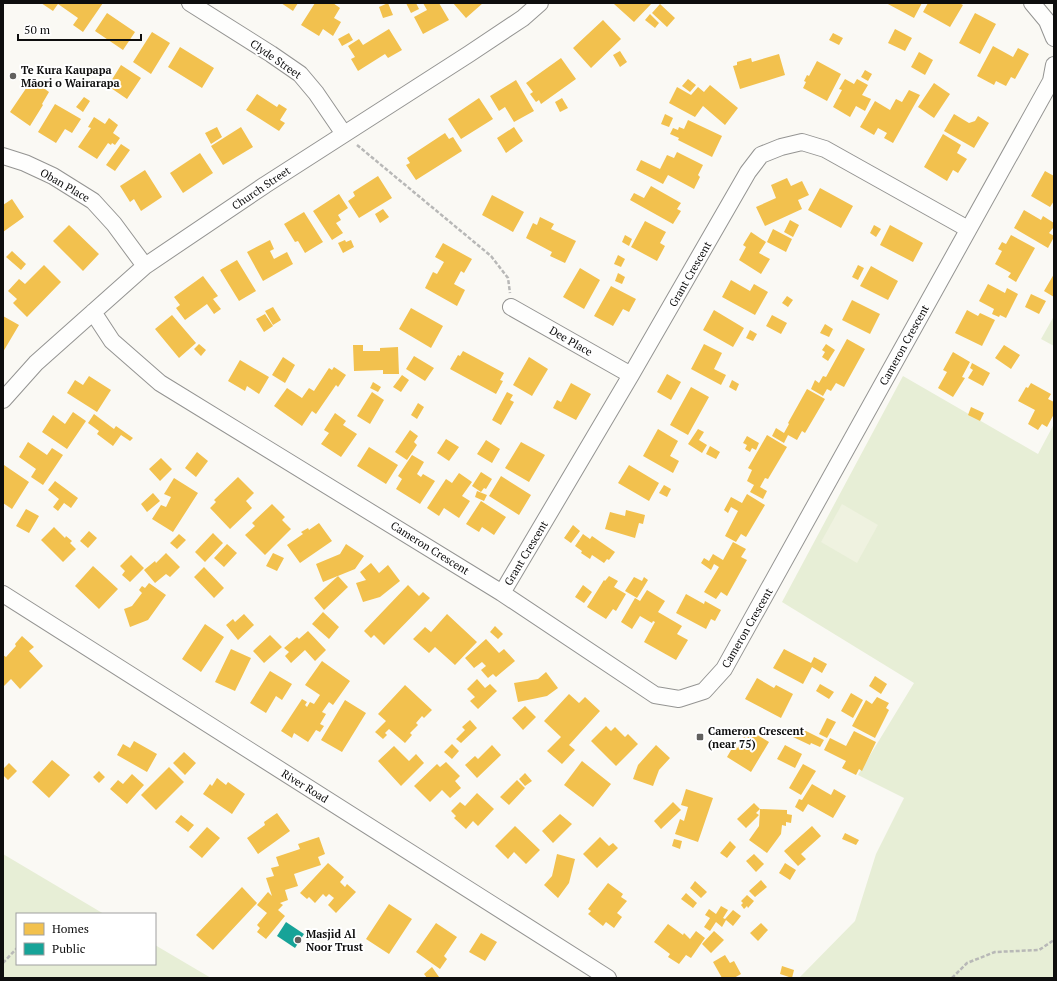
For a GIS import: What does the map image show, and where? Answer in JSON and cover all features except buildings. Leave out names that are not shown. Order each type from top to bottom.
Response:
[{"type":"street","name":"Clyde Street","points":[[190,3],[300,74],[316,93],[344,134]]},
{"type":"street","name":"Church Street","points":[[3,400],[36,363],[145,266],[265,185],[493,38],[523,18],[540,3]]},
{"type":"street","points":[[1032,3],[1047,20],[1054,38]]},
{"type":"street","name":"Cameron Crescent","points":[[93,312],[112,341],[160,383],[502,593],[655,695],[679,698],[704,690],[724,669],[1051,81],[1054,65]]},
{"type":"street","name":"Grant Crescent","points":[[502,593],[631,375],[748,172],[761,155],[781,147],[802,142],[825,149],[968,229]]},
{"type":"street","name":"Oban Place","points":[[3,156],[25,163],[52,176],[93,201],[114,224],[145,266]]},
{"type":"street","name":"Dee Place","points":[[511,307],[631,375]]},
{"type":"street","name":"River Road","points":[[3,594],[608,978]]},
{"type":"path","points":[[344,134],[491,256],[508,278],[511,307]]},
{"type":"path","points":[[952,978],[966,963],[995,952],[1038,950],[1054,940]]},
{"type":"path","points":[[3,963],[16,949]]},
{"type":"green space","points":[[1054,316],[1054,346],[1041,339]]},
{"type":"green space","points":[[903,376],[1038,454],[1054,424],[1054,978],[799,978],[855,921],[876,854],[904,798],[858,775],[914,683],[782,602]]},
{"type":"green space","points":[[842,504],[878,525],[857,563],[821,542]]},
{"type":"green space","points":[[3,854],[102,913],[16,913],[16,965],[156,965],[156,946],[211,978],[3,978]]},
{"type":"place","name":"Te Kura Kaupapa Māori o Wairarapa","points":[[13,76]]},
{"type":"place","name":"Cameron Crescent (near 75)","points":[[700,737]]},
{"type":"place","name":"Masjid Al Noor Trust","points":[[298,940]]}]
